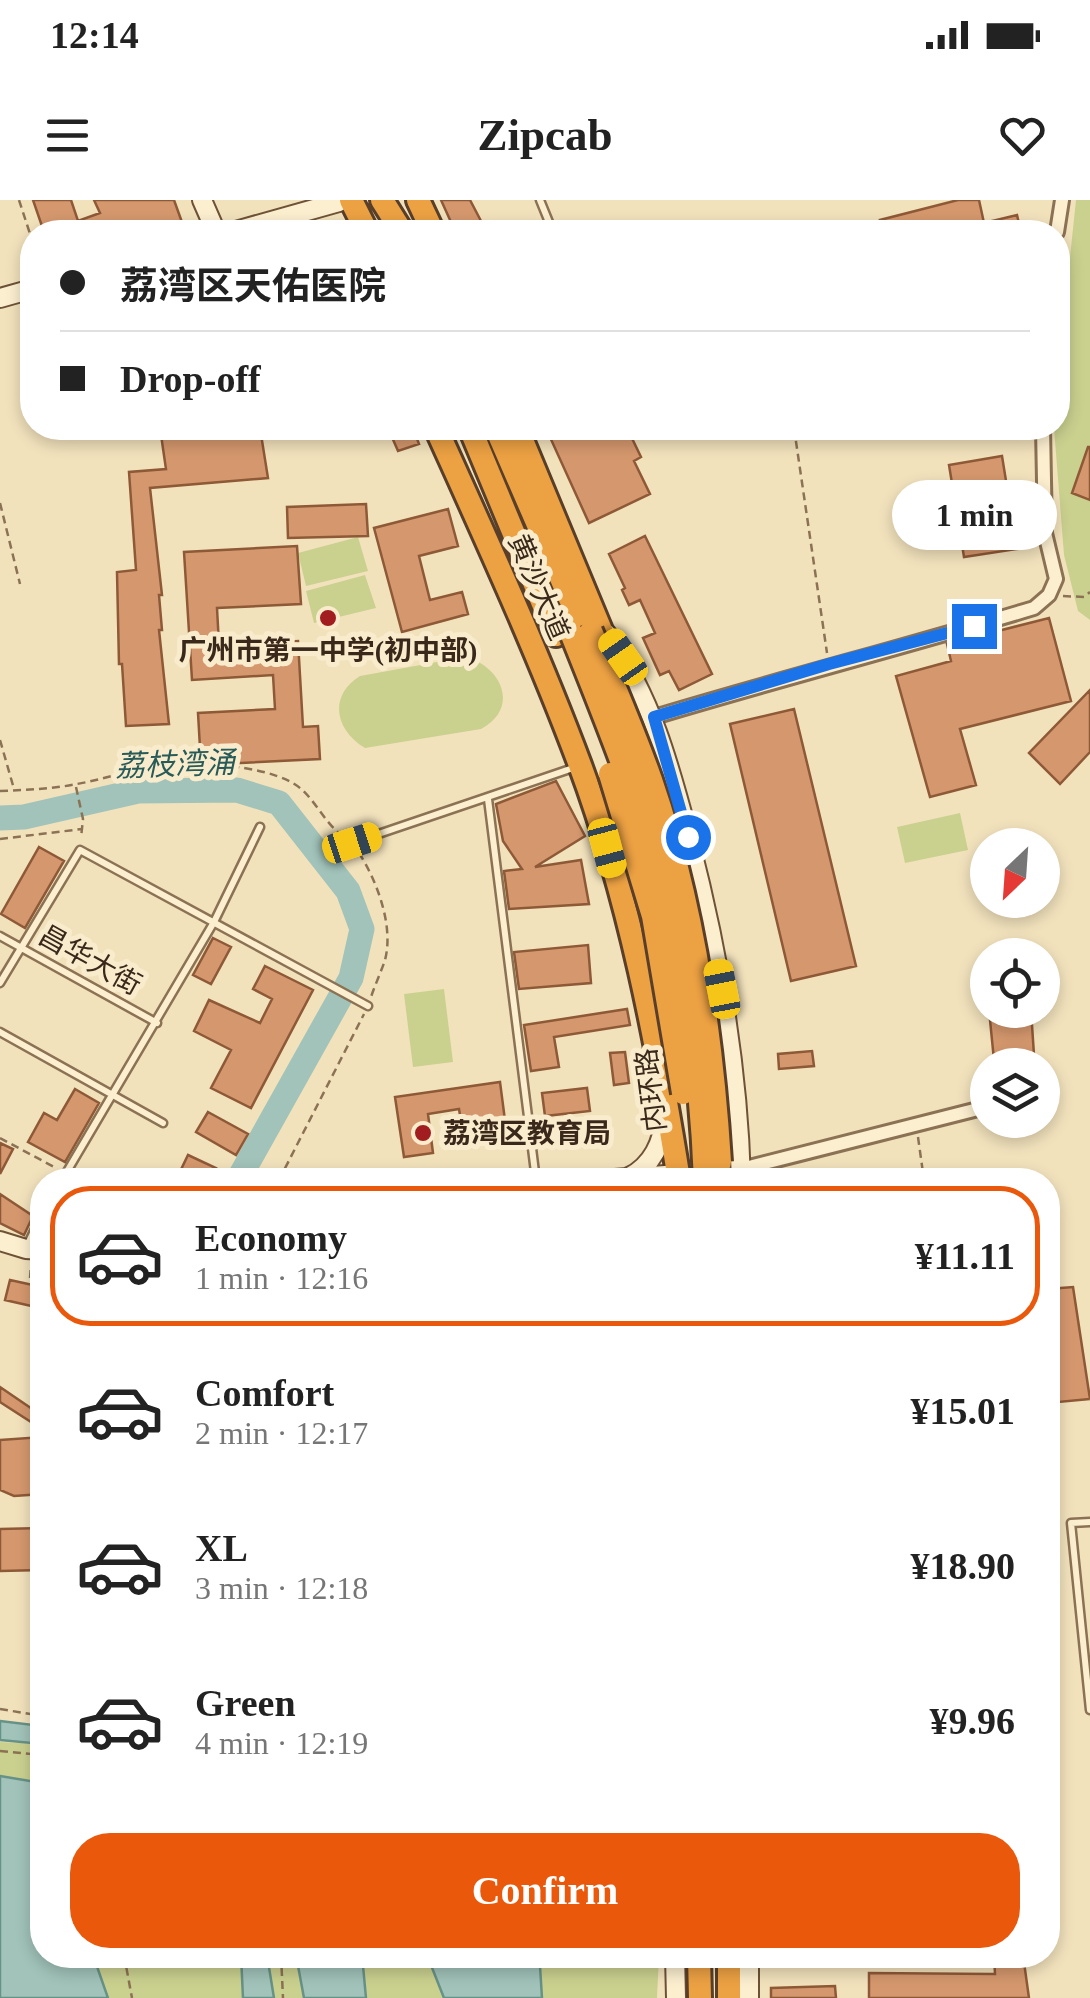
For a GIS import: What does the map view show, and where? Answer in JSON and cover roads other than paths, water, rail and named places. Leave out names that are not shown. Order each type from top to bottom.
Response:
[{"type":"highway","points":[[372,200],[400,220]]},
{"type":"highway","points":[[382,200],[400,220]]},
{"type":"highway","name":"黄沙大道","points":[[442,440],[482,527],[580,765],[607,848],[644,991],[665,1111],[682,1168]]},
{"type":"highway","points":[[466,440],[502,508]]},
{"type":"highway","name":"内环路","points":[[475,440],[502,508],[563,633],[653,916],[673,1022],[684,1168]]},
{"type":"highway","points":[[497,440],[563,633],[635,798],[671,921],[686,999],[705,1168]]},
{"type":"highway","points":[[498,440],[658,794]]},
{"type":"highway","points":[[510,440],[623,707],[663,818],[682,889],[732,1168]]},
{"type":"highway","name":"黄沙大道","points":[[522,440],[598,621],[658,794],[713,990]]},
{"type":"highway","points":[[644,991],[650,1001],[669,1011],[690,1006],[713,990]]},
{"type":"highway","points":[[701,1968],[702,1998]]},
{"type":"highway","points":[[728,1968],[728,1998]]},
{"type":"main road","points":[[275,220],[343,201]]},
{"type":"main road","points":[[598,621],[630,669],[654,717],[695,865],[713,990],[735,1087],[734,1168]]},
{"type":"main road","points":[[642,1168],[660,1144],[665,1111]]},
{"type":"main road","points":[[0,1241],[30,1251]]},
{"type":"main road","points":[[676,1968],[676,1998]]},
{"type":"main road","points":[[749,1968],[749,1998]]},
{"type":"street","points":[[654,717],[1034,608],[1048,595],[1056,579],[1045,533],[1043,440]]},
{"type":"street","points":[[763,1168],[970,1111]]},
{"type":"lane","points":[[352,843],[580,765]]},
{"type":"lane","points":[[488,799],[534,1168]]},
{"type":"lane","points":[[69,1168],[214,922],[260,827]]},
{"type":"lane","points":[[0,983],[80,850],[368,1006]]},
{"type":"lane","name":"昌华大街","points":[[0,936],[157,1023]]},
{"type":"lane","points":[[0,1032],[163,1124]]},
{"type":"lane","points":[[1090,1522],[1071,1523],[1090,1710]]},
{"type":"water","points":[[0,1721],[30,1725],[30,1743],[0,1740]]},
{"type":"water","points":[[0,1776],[30,1781],[30,1968],[98,1968],[108,1998],[0,1998]]},
{"type":"water","points":[[242,1968],[269,1968],[274,1998],[243,1998]]},
{"type":"water","points":[[298,1968],[363,1968],[366,1998],[304,1998]]},
{"type":"water","points":[[432,1968],[540,1968],[542,1998],[444,1998]]},
{"type":"waterway","name":"荔枝湾涌","points":[[0,818],[24,817],[138,791],[237,790],[279,803],[348,891],[362,929],[351,978],[245,1168]]},
{"type":"place","name":"广州市第一中学(初中部)","points":[[328,618]]},
{"type":"place","name":"荔湾区教育局","points":[[423,1133]]}]
